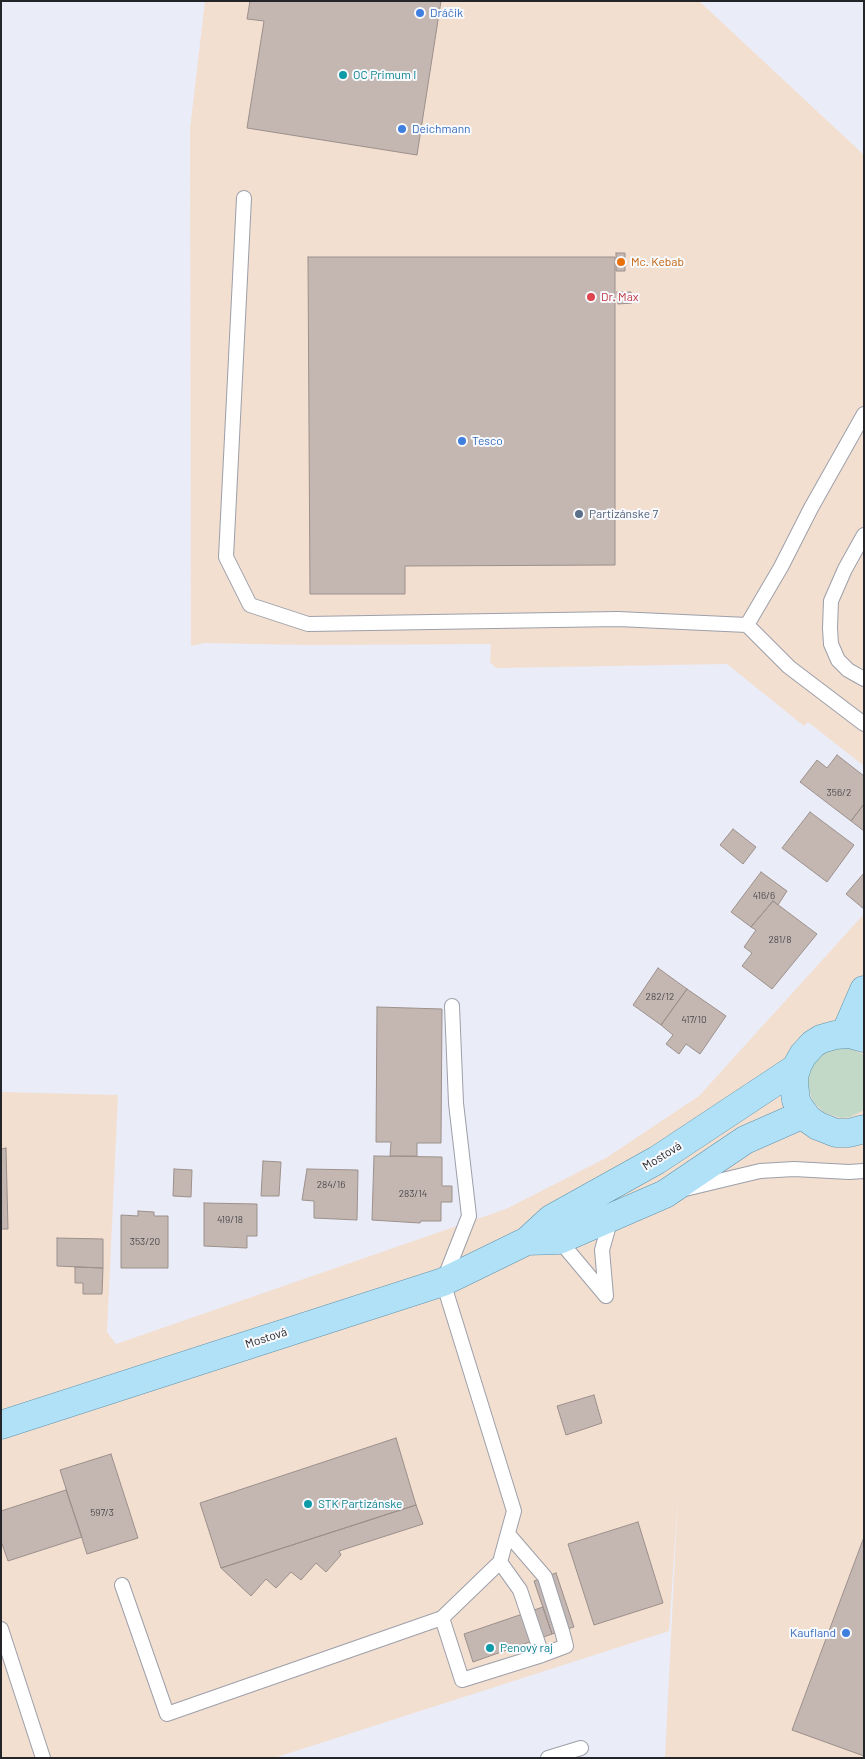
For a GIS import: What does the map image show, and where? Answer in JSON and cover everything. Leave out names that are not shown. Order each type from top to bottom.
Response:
[{"type":"main road","points":[[864,990],[854,1036],[830,1036],[813,1044],[802,1055],[794,1076],[796,1100],[804,1114],[813,1123],[830,1131],[849,1133],[864,1129]]},
{"type":"main road","name":"Mostová","points":[[1,1424],[443,1282],[527,1242],[551,1219],[657,1160],[796,1068]]},
{"type":"main road","name":"Mostová","points":[[527,1242],[559,1240],[665,1194],[745,1140],[804,1114]]},
{"type":"lane","points":[[244,198],[226,557],[250,605],[308,624],[618,619],[747,625],[789,667],[864,724]]},
{"type":"lane","points":[[747,625],[781,567],[811,508],[864,414]]},
{"type":"lane","points":[[864,535],[850,558],[831,601],[831,644],[838,660],[848,670],[864,679]]},
{"type":"lane","points":[[122,1585],[167,1714],[442,1618],[500,1562],[514,1511],[443,1282],[469,1216],[456,1103],[452,1006]]},
{"type":"lane","points":[[665,1194],[760,1171],[794,1169],[864,1171]]},
{"type":"lane","points":[[559,1240],[606,1296],[602,1250],[611,1218]]},
{"type":"lane","points":[[442,1618],[462,1680],[566,1646],[545,1577],[508,1534]]},
{"type":"lane","points":[[500,1562],[520,1590],[542,1655]]},
{"type":"lane","points":[[1,1629],[43,1758]]},
{"type":"lane","points":[[548,1758],[581,1748]]},
{"type":"shaded area","points":[[205,1],[699,1],[864,155],[864,766],[808,722],[804,726],[727,664],[496,668],[490,662],[491,644],[310,645],[204,643],[191,646],[190,129]]},
{"type":"shaded area","points":[[864,914],[864,1758],[665,1758],[678,1496],[669,1631],[274,1758],[1,1758],[1,1092],[118,1095],[107,1332],[116,1344],[506,1209],[606,1158],[699,1096]]},
{"type":"green space","points":[[844,1047],[864,1055],[864,1110],[850,1117],[841,1118],[825,1113],[813,1102],[808,1086],[808,1077],[814,1061],[820,1055],[836,1048]]},
{"type":"building","name":"OC Primum I","points":[[250,1],[441,1],[417,155],[247,128],[264,21],[247,19]]},
{"type":"building","name":"Mc. Kebab","points":[[616,253],[625,253],[625,271],[616,271]]},
{"type":"building","name":"Tesco","points":[[308,257],[615,257],[615,565],[405,566],[405,594],[310,594]]},
{"type":"building","points":[[617,292],[631,292],[632,303],[618,304]]},
{"type":"building","points":[[837,755],[864,776],[864,804],[851,821],[800,782],[817,760],[827,768]]},
{"type":"building","points":[[864,804],[864,831],[851,821]]},
{"type":"building","points":[[810,812],[854,845],[827,882],[782,848]]},
{"type":"building","points":[[733,829],[756,847],[743,864],[720,845]]},
{"type":"building","points":[[761,872],[787,891],[778,905],[773,901],[751,927],[731,912]]},
{"type":"building","points":[[864,873],[864,909],[846,894]]},
{"type":"building","points":[[773,901],[817,934],[772,989],[742,966],[752,953],[744,947],[756,930],[751,927]]},
{"type":"building","points":[[658,968],[687,989],[661,1025],[633,1005]]},
{"type":"building","points":[[687,989],[726,1016],[700,1054],[686,1044],[679,1054],[666,1044],[673,1035],[661,1025]]},
{"type":"building","points":[[377,1007],[442,1009],[441,1143],[417,1143],[417,1156],[390,1156],[391,1142],[376,1142]]},
{"type":"building","points":[[6,1148],[8,1229],[1,1229],[1,1149]]},
{"type":"building","points":[[374,1156],[442,1157],[442,1186],[452,1186],[452,1202],[441,1202],[441,1221],[421,1221],[420,1223],[372,1220]]},
{"type":"building","points":[[263,1161],[281,1162],[279,1196],[261,1196]]},
{"type":"building","points":[[174,1169],[192,1170],[191,1197],[173,1196]]},
{"type":"building","points":[[307,1169],[358,1170],[357,1220],[314,1218],[314,1201],[302,1200]]},
{"type":"building","points":[[204,1203],[257,1204],[257,1236],[247,1236],[247,1248],[204,1246]]},
{"type":"building","points":[[138,1211],[154,1212],[154,1216],[168,1216],[168,1268],[121,1268],[121,1215],[138,1216]]},
{"type":"building","points":[[57,1238],[103,1239],[103,1268],[57,1266]]},
{"type":"building","points":[[75,1267],[103,1268],[102,1294],[83,1294],[83,1283],[75,1283]]},
{"type":"building","points":[[594,1395],[602,1423],[566,1435],[557,1406]]},
{"type":"building","name":"STK Partizánske","points":[[396,1438],[416,1505],[221,1568],[200,1503]]},
{"type":"building","points":[[111,1454],[138,1538],[87,1554],[60,1470]]},
{"type":"building","points":[[66,1490],[82,1537],[8,1561],[1,1541],[1,1511]]},
{"type":"building","points":[[416,1505],[423,1524],[339,1551],[341,1555],[326,1572],[316,1563],[301,1580],[291,1572],[276,1588],[266,1579],[251,1596],[221,1568]]},
{"type":"building","points":[[638,1522],[663,1603],[594,1625],[568,1544]]},
{"type":"building","name":"Kaufland","points":[[864,1537],[864,1756],[792,1730]]},
{"type":"building","name":"Penový raj","points":[[556,1573],[574,1627],[552,1634],[534,1581]]},
{"type":"building","name":"Penový raj","points":[[543,1607],[552,1634],[473,1662],[464,1634]]},
{"type":"place","name":"Dráčik","points":[[420,13]]},
{"type":"place","name":"OC Primum I","points":[[343,75]]},
{"type":"place","name":"Deichmann","points":[[402,129]]},
{"type":"place","name":"Mc. Kebab","points":[[621,262]]},
{"type":"place","name":"Dr. Max","points":[[591,297]]},
{"type":"place","name":"Tesco","points":[[462,441]]},
{"type":"place","name":"Partizánske 7","points":[[579,514]]},
{"type":"place","name":"STK Partizánske","points":[[308,1504]]},
{"type":"place","name":"Kaufland","points":[[846,1633]]},
{"type":"place","name":"Penový raj","points":[[490,1648]]}]
